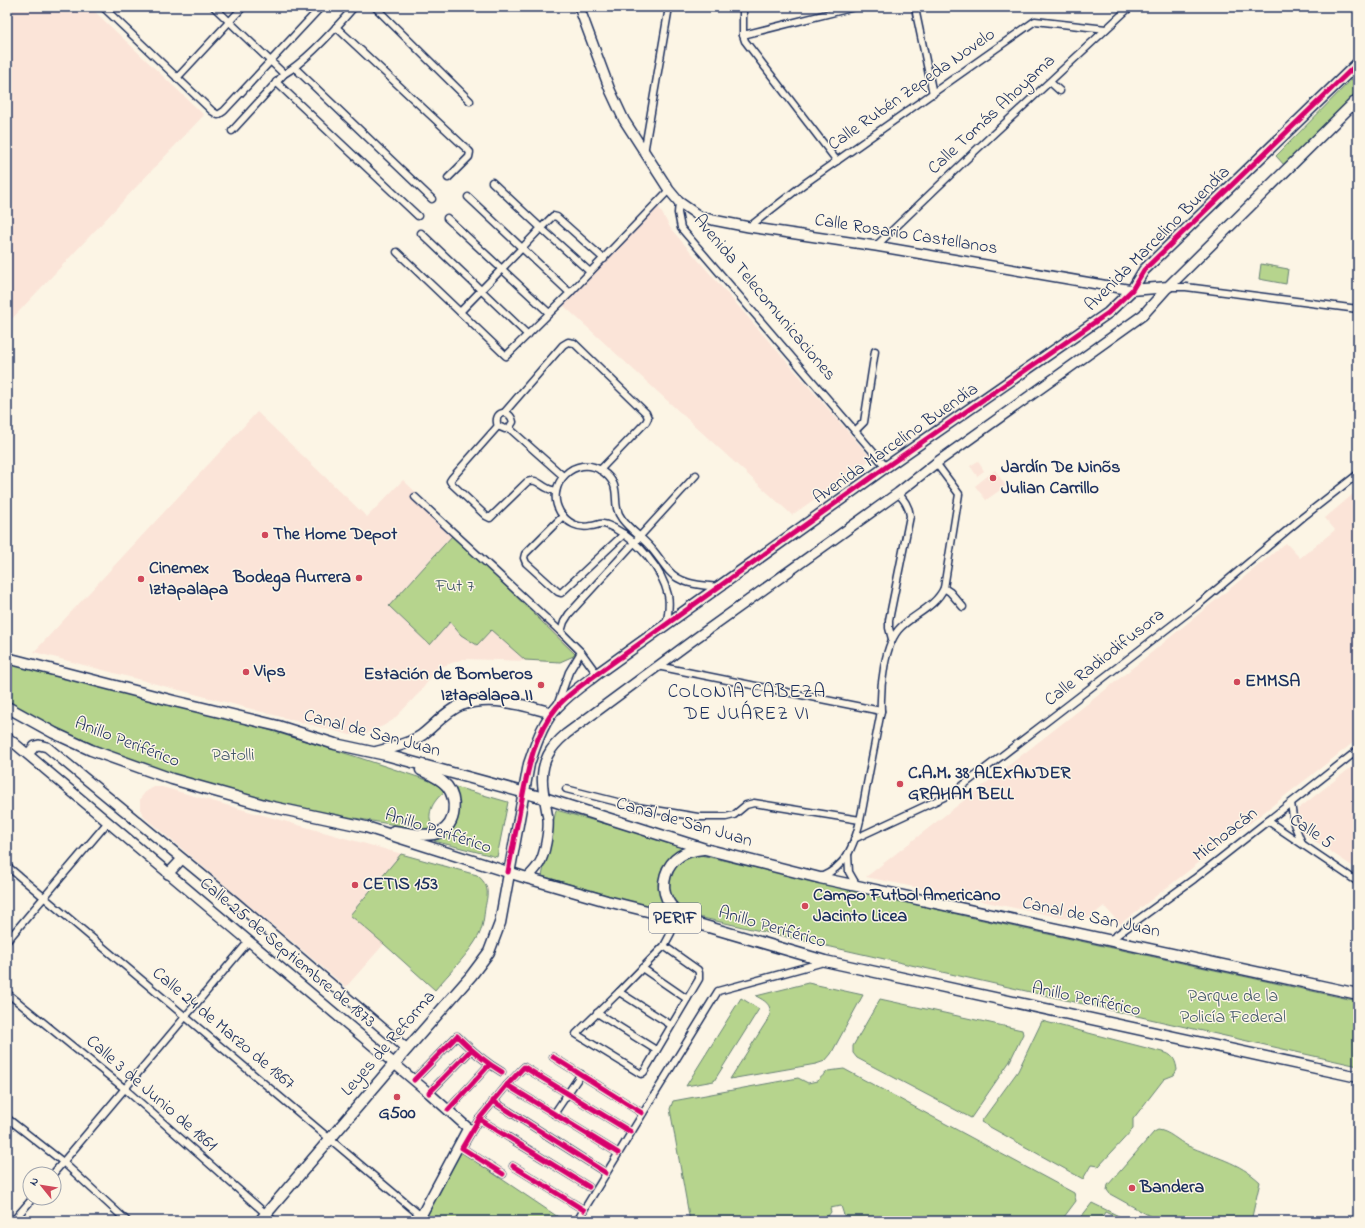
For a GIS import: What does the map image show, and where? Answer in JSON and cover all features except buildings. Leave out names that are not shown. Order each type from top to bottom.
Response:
[{"type":"main road","name":"Avenida Marcelino Buendía","points":[[508,872],[529,764],[536,743],[555,709],[574,691],[597,674],[886,468],[1108,313],[1132,290],[1144,270],[1358,63]]},
{"type":"main road","name":"Avenida Marcelino Buendía","points":[[1168,287],[1358,99]]},
{"type":"main road","points":[[1132,290],[1168,287]]},
{"type":"main road","name":"Canal de San Juan","points":[[7,658],[278,726],[335,744],[375,752],[523,792],[705,849],[820,878],[1358,994]]},
{"type":"main road","points":[[375,752],[412,740],[422,735],[448,712],[472,702],[497,701],[555,709]]},
{"type":"main road","name":"Anillo Periférico","points":[[7,707],[54,734],[91,750],[172,779],[268,806],[366,827],[526,878],[607,901],[688,921],[825,962],[1358,1077]]},
{"type":"main road","points":[[366,827],[431,835],[441,832],[447,827],[452,816],[454,801],[451,793],[442,782],[434,776],[386,755]]},
{"type":"main road","points":[[688,921],[676,911],[667,900],[663,888],[665,876],[673,861],[680,856],[692,851],[705,849]]},
{"type":"main road","name":"Leyes de Reforma","points":[[267,1219],[329,1139],[471,976],[490,952],[500,923],[508,872]]},
{"type":"street","points":[[103,7],[212,111],[218,114],[224,111],[321,7]]},
{"type":"street","points":[[214,7],[284,74]]},
{"type":"street","points":[[177,78],[243,7]]},
{"type":"street","points":[[232,131],[276,82],[284,74],[295,68],[354,7]]},
{"type":"street","points":[[375,7],[470,101]]},
{"type":"street","name":"Avenida Telecomunicaciones","points":[[579,7],[610,90],[624,120],[644,153],[679,202],[678,213],[681,228],[886,468]]},
{"type":"street","points":[[644,153],[669,7]]},
{"type":"street","points":[[743,7],[743,35],[749,46],[838,161]]},
{"type":"street","points":[[743,35],[855,7]]},
{"type":"street","points":[[916,7],[933,94]]},
{"type":"street","name":"Calle Tomás Ahoyama","points":[[876,246],[1130,7]]},
{"type":"street","name":"Calle Rubén Zepeda Novelo","points":[[749,227],[804,184],[1035,22],[1106,29]]},
{"type":"street","points":[[336,27],[470,152],[469,157],[448,178]]},
{"type":"street","points":[[295,68],[432,199]]},
{"type":"street","points":[[276,82],[418,216]]},
{"type":"street","points":[[1050,82],[1060,91]]},
{"type":"street","points":[[492,182],[590,272]]},
{"type":"street","points":[[397,252],[506,356],[604,259],[669,190]]},
{"type":"street","points":[[468,197],[570,293]]},
{"type":"street","name":"Calle Rosario Castellanos","points":[[679,202],[699,216],[749,227],[876,246],[1132,290]]},
{"type":"street","points":[[460,312],[553,216],[557,217],[604,259]]},
{"type":"street","points":[[447,218],[549,314]]},
{"type":"street","points":[[421,233],[528,335]]},
{"type":"street","points":[[1168,287],[1186,287],[1358,309]]},
{"type":"street","name":"Avenida Marcelino Buendía","points":[[526,878],[540,863],[543,854],[548,821],[542,775],[544,766],[548,755],[566,734],[657,666],[1143,315],[1168,287]]},
{"type":"street","points":[[507,413],[511,405],[563,345],[568,342],[574,343],[646,413],[648,418],[646,422],[600,470]]},
{"type":"street","points":[[855,431],[864,422],[875,351]]},
{"type":"street","points":[[507,413],[512,417],[513,422],[510,427],[505,430],[499,428],[496,422],[497,417],[500,414],[507,413]]},
{"type":"street","points":[[510,427],[563,476]]},
{"type":"street","points":[[499,428],[450,481],[452,484],[486,516],[492,517],[522,486],[531,480],[536,481],[549,490],[556,491]]},
{"type":"street","points":[[820,878],[836,869],[848,854],[860,820],[881,711],[880,694],[887,652],[892,639],[900,627],[940,596],[944,588],[959,494],[936,464]]},
{"type":"street","points":[[666,626],[668,596],[658,571],[651,560],[624,534],[602,523],[587,527],[580,526],[568,521],[558,509],[556,502],[556,491],[558,484],[563,476],[572,469],[592,466],[600,470],[613,481],[616,489],[617,510],[621,518],[653,549],[668,570],[676,578],[692,584],[721,587]]},
{"type":"street","name":"Calle Radiodifusora","points":[[854,839],[953,793],[1050,720],[1198,604],[1358,474]]},
{"type":"street","points":[[561,632],[564,622],[569,614],[696,475]]},
{"type":"street","points":[[892,639],[889,628],[889,620],[910,516],[909,509],[905,501],[898,493]]},
{"type":"street","points":[[415,496],[561,632],[581,652],[597,674]]},
{"type":"street","points":[[563,516],[525,554],[524,558],[526,563],[558,592],[561,592],[624,534]]},
{"type":"street","points":[[944,588],[950,592],[963,607]]},
{"type":"street","points":[[555,709],[569,672],[581,652]]},
{"type":"street","points":[[657,666],[881,711]]},
{"type":"street","name":"Calle 25 de Septiembre de 1873","points":[[7,737],[414,1080],[470,1130]]},
{"type":"street","name":"Calle 25 de Septiembre de 1873","points":[[28,754],[35,746],[39,745],[47,747],[235,902],[406,1049]]},
{"type":"street","name":"Michoacán","points":[[1110,940],[1194,879],[1358,750]]},
{"type":"street","points":[[566,789],[636,807],[698,817],[726,817],[734,815],[746,805],[754,803],[860,820]]},
{"type":"street","points":[[1291,803],[1294,824],[1302,843]]},
{"type":"street","name":"Calle 5","points":[[1268,821],[1358,882]]},
{"type":"street","points":[[7,941],[108,822]]},
{"type":"street","points":[[848,854],[849,872],[858,886]]},
{"type":"street","points":[[168,874],[182,859]]},
{"type":"street","name":"Calle 24 de Marzo de 1867","points":[[7,866],[186,1016],[422,1218]]},
{"type":"street","points":[[664,946],[698,970],[699,979],[641,1074],[576,1034],[664,946],[671,933],[675,918]]},
{"type":"street","points":[[60,1166],[249,941]]},
{"type":"street","points":[[577,1221],[718,991],[825,962]]},
{"type":"street","points":[[642,968],[687,999]]},
{"type":"street","points":[[619,992],[671,1025]]},
{"type":"street","name":"Calle 3 de Junio de 1861","points":[[7,993],[125,1089],[267,1219]]},
{"type":"street","points":[[598,1013],[656,1050]]},
{"type":"street","points":[[414,1080],[457,1036],[489,1065],[502,1072]]},
{"type":"street","points":[[429,1093],[471,1050]]},
{"type":"street","points":[[553,1057],[642,1113]]},
{"type":"street","points":[[448,1110],[489,1065]]},
{"type":"street","points":[[422,1218],[470,1130],[493,1101],[524,1067],[631,1132]]},
{"type":"street","points":[[554,1114],[581,1074]]},
{"type":"street","points":[[507,1085],[618,1154]]},
{"type":"street","points":[[493,1101],[606,1173]]},
{"type":"street","points":[[7,1118],[63,1162],[127,1221]]},
{"type":"street","points":[[479,1119],[589,1188]]},
{"type":"street","points":[[470,1130],[462,1148],[503,1174]]},
{"type":"street","points":[[513,1166],[584,1210]]},
{"type":"street","points":[[13,1221],[26,1206]]},
{"type":"shaded area","points":[[7,7],[90,7],[204,115],[7,324]]},
{"type":"shaded area","points":[[658,206],[671,229],[872,459],[792,515],[562,304]]},
{"type":"shaded area","points":[[257,412],[367,517],[403,480],[581,650],[576,655],[560,662],[463,659],[438,668],[420,692],[393,720],[362,735],[350,735],[34,652]]},
{"type":"shaded area","points":[[978,461],[984,471],[977,476],[970,466]]},
{"type":"shaded area","name":"Jardín De Ninõs Julian Carrillo","points":[[995,470],[1006,486],[986,500],[975,486]]},
{"type":"shaded area","points":[[1358,490],[1358,739],[1120,924],[1104,906],[1088,919],[1070,914],[1068,919],[866,877],[1114,683],[1286,543],[1300,558],[1335,530],[1325,518]]},
{"type":"shaded area","points":[[1358,762],[1358,870],[1298,830],[1298,809]]},
{"type":"shaded area","name":"CETIS 153","points":[[154,787],[162,787],[477,875],[484,881],[488,889],[480,934],[472,947],[435,990],[384,944],[346,987],[144,817],[140,808],[140,799],[146,791]]},
{"type":"green space","points":[[1358,73],[1358,96],[1286,167],[1276,156]]},
{"type":"green space","points":[[1261,264],[1288,269],[1286,284],[1259,279]]},
{"type":"green space","name":"Fut 7","points":[[453,535],[576,655],[560,662],[525,660],[491,630],[477,645],[461,635],[450,622],[430,645],[389,606]]},
{"type":"green space","name":"Patolli","points":[[7,662],[239,721],[430,781],[440,787],[444,792],[436,800],[431,809],[430,819],[434,830],[365,820],[273,802],[182,777],[115,753],[71,735],[7,704]]},
{"type":"green space","points":[[452,786],[508,802],[497,857],[434,841],[445,835],[454,825]]},
{"type":"green space","points":[[556,810],[688,847],[673,854],[662,867],[658,885],[668,913],[542,876]]},
{"type":"green space","points":[[401,854],[477,875],[486,886],[487,890],[483,922],[479,935],[465,956],[435,990],[350,915]]},
{"type":"green space","name":"Parque de la Policía Federal","points":[[696,854],[978,919],[1358,1001],[1358,1066],[694,916],[681,909],[674,902],[669,890],[669,884],[672,872],[679,862],[685,857]]},
{"type":"green space","points":[[808,983],[863,995],[831,1054],[825,1061],[816,1064],[730,1079],[770,1016],[770,1009],[767,1003],[756,996]]},
{"type":"green space","points":[[741,998],[759,1009],[714,1081],[686,1086]]},
{"type":"green space","points":[[880,999],[1022,1030],[1023,1034],[1010,1061],[971,1118],[857,1058],[853,1053],[853,1046]]},
{"type":"green space","points":[[1042,1021],[1166,1053],[1173,1058],[1176,1064],[1177,1070],[1174,1075],[1164,1079],[1133,1119],[1133,1129],[1099,1166],[1091,1165],[1083,1179],[981,1122],[1018,1071]]},
{"type":"green space","points":[[844,1069],[1074,1193],[1076,1201],[1061,1221],[846,1221],[841,1206],[830,1208],[831,1212],[828,1216],[800,1221],[690,1221],[670,1109],[673,1101],[798,1078],[808,1083],[817,1081],[828,1071]]},
{"type":"green space","points":[[1158,1130],[1170,1134],[1188,1146],[1244,1169],[1260,1182],[1251,1221],[1159,1221],[1110,1194],[1107,1190],[1108,1185],[1154,1132]]},
{"type":"green space","points":[[460,1151],[564,1221],[431,1221],[426,1214]]},
{"type":"green space","points":[[1092,1203],[1129,1221],[1124,1221],[1105,1212],[1100,1221],[1078,1221]]},
{"type":"cycle path","points":[[508,872],[525,782],[532,755],[542,730],[549,718],[566,698],[576,689],[886,467],[1108,313],[1132,290],[1144,270],[1358,63]]},
{"type":"cycle path","points":[[414,1080],[457,1036],[478,1056],[502,1072]]},
{"type":"cycle path","points":[[429,1093],[471,1050]]},
{"type":"cycle path","points":[[553,1057],[642,1113]]},
{"type":"cycle path","points":[[448,1110],[489,1065]]},
{"type":"cycle path","points":[[503,1174],[462,1148],[479,1119],[524,1067],[631,1132]]},
{"type":"cycle path","points":[[507,1085],[618,1153]]},
{"type":"cycle path","points":[[493,1101],[606,1173]]},
{"type":"cycle path","points":[[479,1119],[589,1187]]},
{"type":"cycle path","points":[[513,1166],[584,1210]]},
{"type":"place","name":"Jardín De Ninõs Julian Carrillo","points":[[993,478]]},
{"type":"place","name":"The Home Depot","points":[[265,535]]},
{"type":"place","name":"Bodega Aurrera","points":[[359,578]]},
{"type":"place","name":"Cinemex Iztapalapa","points":[[141,579]]},
{"type":"place","name":"Vips","points":[[246,672]]},
{"type":"place","name":"EMMSA","points":[[1237,682]]},
{"type":"place","name":"Estación de Bomberos Iztapalapa II","points":[[541,685]]},
{"type":"place","name":"C.A.M. 38 ALEXANDER GRAHAM BELL","points":[[900,784]]},
{"type":"place","name":"CETIS 153","points":[[355,885]]},
{"type":"place","name":"Campo Futbol Americano Jacinto Licea","points":[[805,906]]},
{"type":"place","name":"G500","points":[[397,1097]]},
{"type":"place","name":"Bandera","points":[[1132,1188]]},
{"type":"district","name":"COLONIA CABEZA DE JUÁREZ VI","points":[[747,703]]}]
